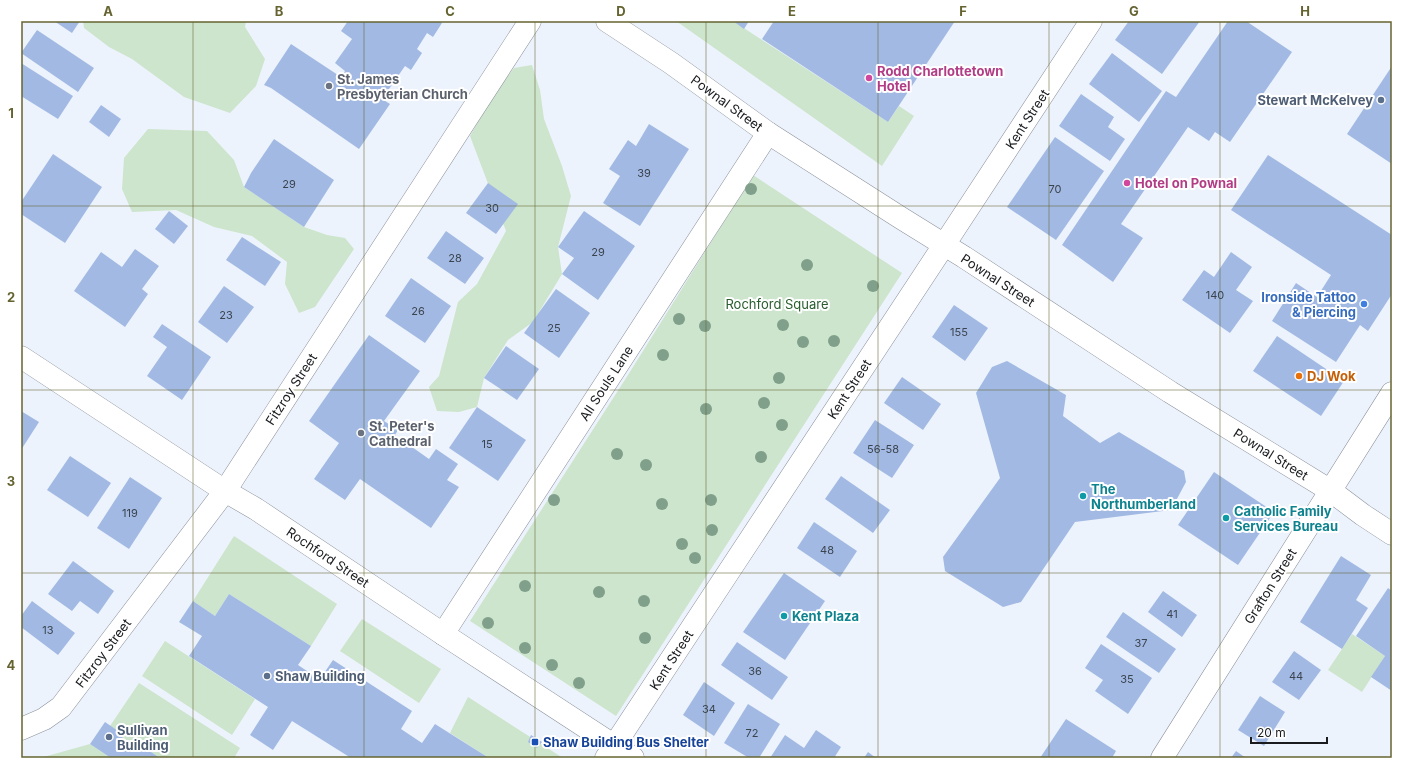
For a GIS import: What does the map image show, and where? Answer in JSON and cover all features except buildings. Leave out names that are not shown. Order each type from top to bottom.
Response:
[{"type":"street","name":"Fitzroy Street","points":[[21,730],[44,719],[61,707],[225,491],[530,21]]},
{"type":"street","name":"Pownal Street","points":[[607,21],[670,62],[768,132],[1170,392],[1331,491],[1362,515],[1392,534]]},
{"type":"street","name":"Kent Street","points":[[610,752],[1091,21]]},
{"type":"street","name":"All Souls Lane","points":[[443,634],[768,132]]},
{"type":"street","name":"Rochford Street","points":[[21,357],[225,491],[256,509],[443,634],[610,752],[633,758]]},
{"type":"street","name":"Grafton Street","points":[[1162,758],[1392,393]]},
{"type":"green space","points":[[83,21],[246,21],[245,27],[265,59],[256,86],[230,113],[184,97],[132,59],[109,47],[84,28]]},
{"type":"green space","points":[[676,21],[733,21],[888,122],[899,106],[914,116],[882,166]]},
{"type":"green space","points":[[532,65],[540,90],[544,119],[562,166],[571,196],[558,247],[562,274],[533,322],[508,340],[484,378],[477,407],[459,412],[437,411],[429,387],[439,376],[458,302],[477,284],[506,231],[470,136],[492,97],[514,68]]},
{"type":"green space","points":[[148,129],[207,131],[234,160],[244,187],[304,227],[327,235],[345,238],[354,249],[315,307],[299,313],[285,284],[287,262],[252,236],[214,227],[176,210],[132,212],[122,189],[124,158]]},
{"type":"green space","name":"Rochford Square","points":[[753,175],[902,273],[616,716],[470,621],[628,375]]},
{"type":"green space","points":[[234,536],[337,604],[311,646],[229,594],[215,616],[193,601]]},
{"type":"green space","points":[[362,619],[441,669],[419,703],[340,651]]},
{"type":"green space","points":[[1352,634],[1385,656],[1362,692],[1328,670]]},
{"type":"green space","points":[[165,641],[255,699],[232,735],[142,676]]},
{"type":"green space","points":[[139,683],[240,748],[234,758],[160,758],[133,740],[127,748],[119,743],[124,735],[110,726]]},
{"type":"green space","points":[[468,697],[563,758],[489,758],[450,733]]},
{"type":"green space","points":[[90,744],[111,758],[40,758]]},
{"type":"place","name":"Rodd Charlottetown Hotel","points":[[869,78]]},
{"type":"place","name":"St. James Presbyterian Church","points":[[329,86]]},
{"type":"place","name":"Stewart McKelvey","points":[[1381,100]]},
{"type":"place","name":"Hotel on Pownal","points":[[1127,183]]},
{"type":"place","name":"Ironside Tattoo & Piercing","points":[[1364,304]]},
{"type":"place","name":"DJ Wok","points":[[1299,376]]},
{"type":"place","name":"St. Peter's Cathedral","points":[[361,433]]},
{"type":"place","name":"The Northumberland","points":[[1083,496]]},
{"type":"place","name":"Catholic Family Services Bureau","points":[[1226,518]]},
{"type":"place","name":"Kent Plaza","points":[[784,616]]},
{"type":"place","name":"Shaw Building","points":[[267,676]]},
{"type":"place","name":"Sullivan Building","points":[[109,737]]},
{"type":"place","name":"Shaw Building Bus Shelter","points":[[535,742]]}]
